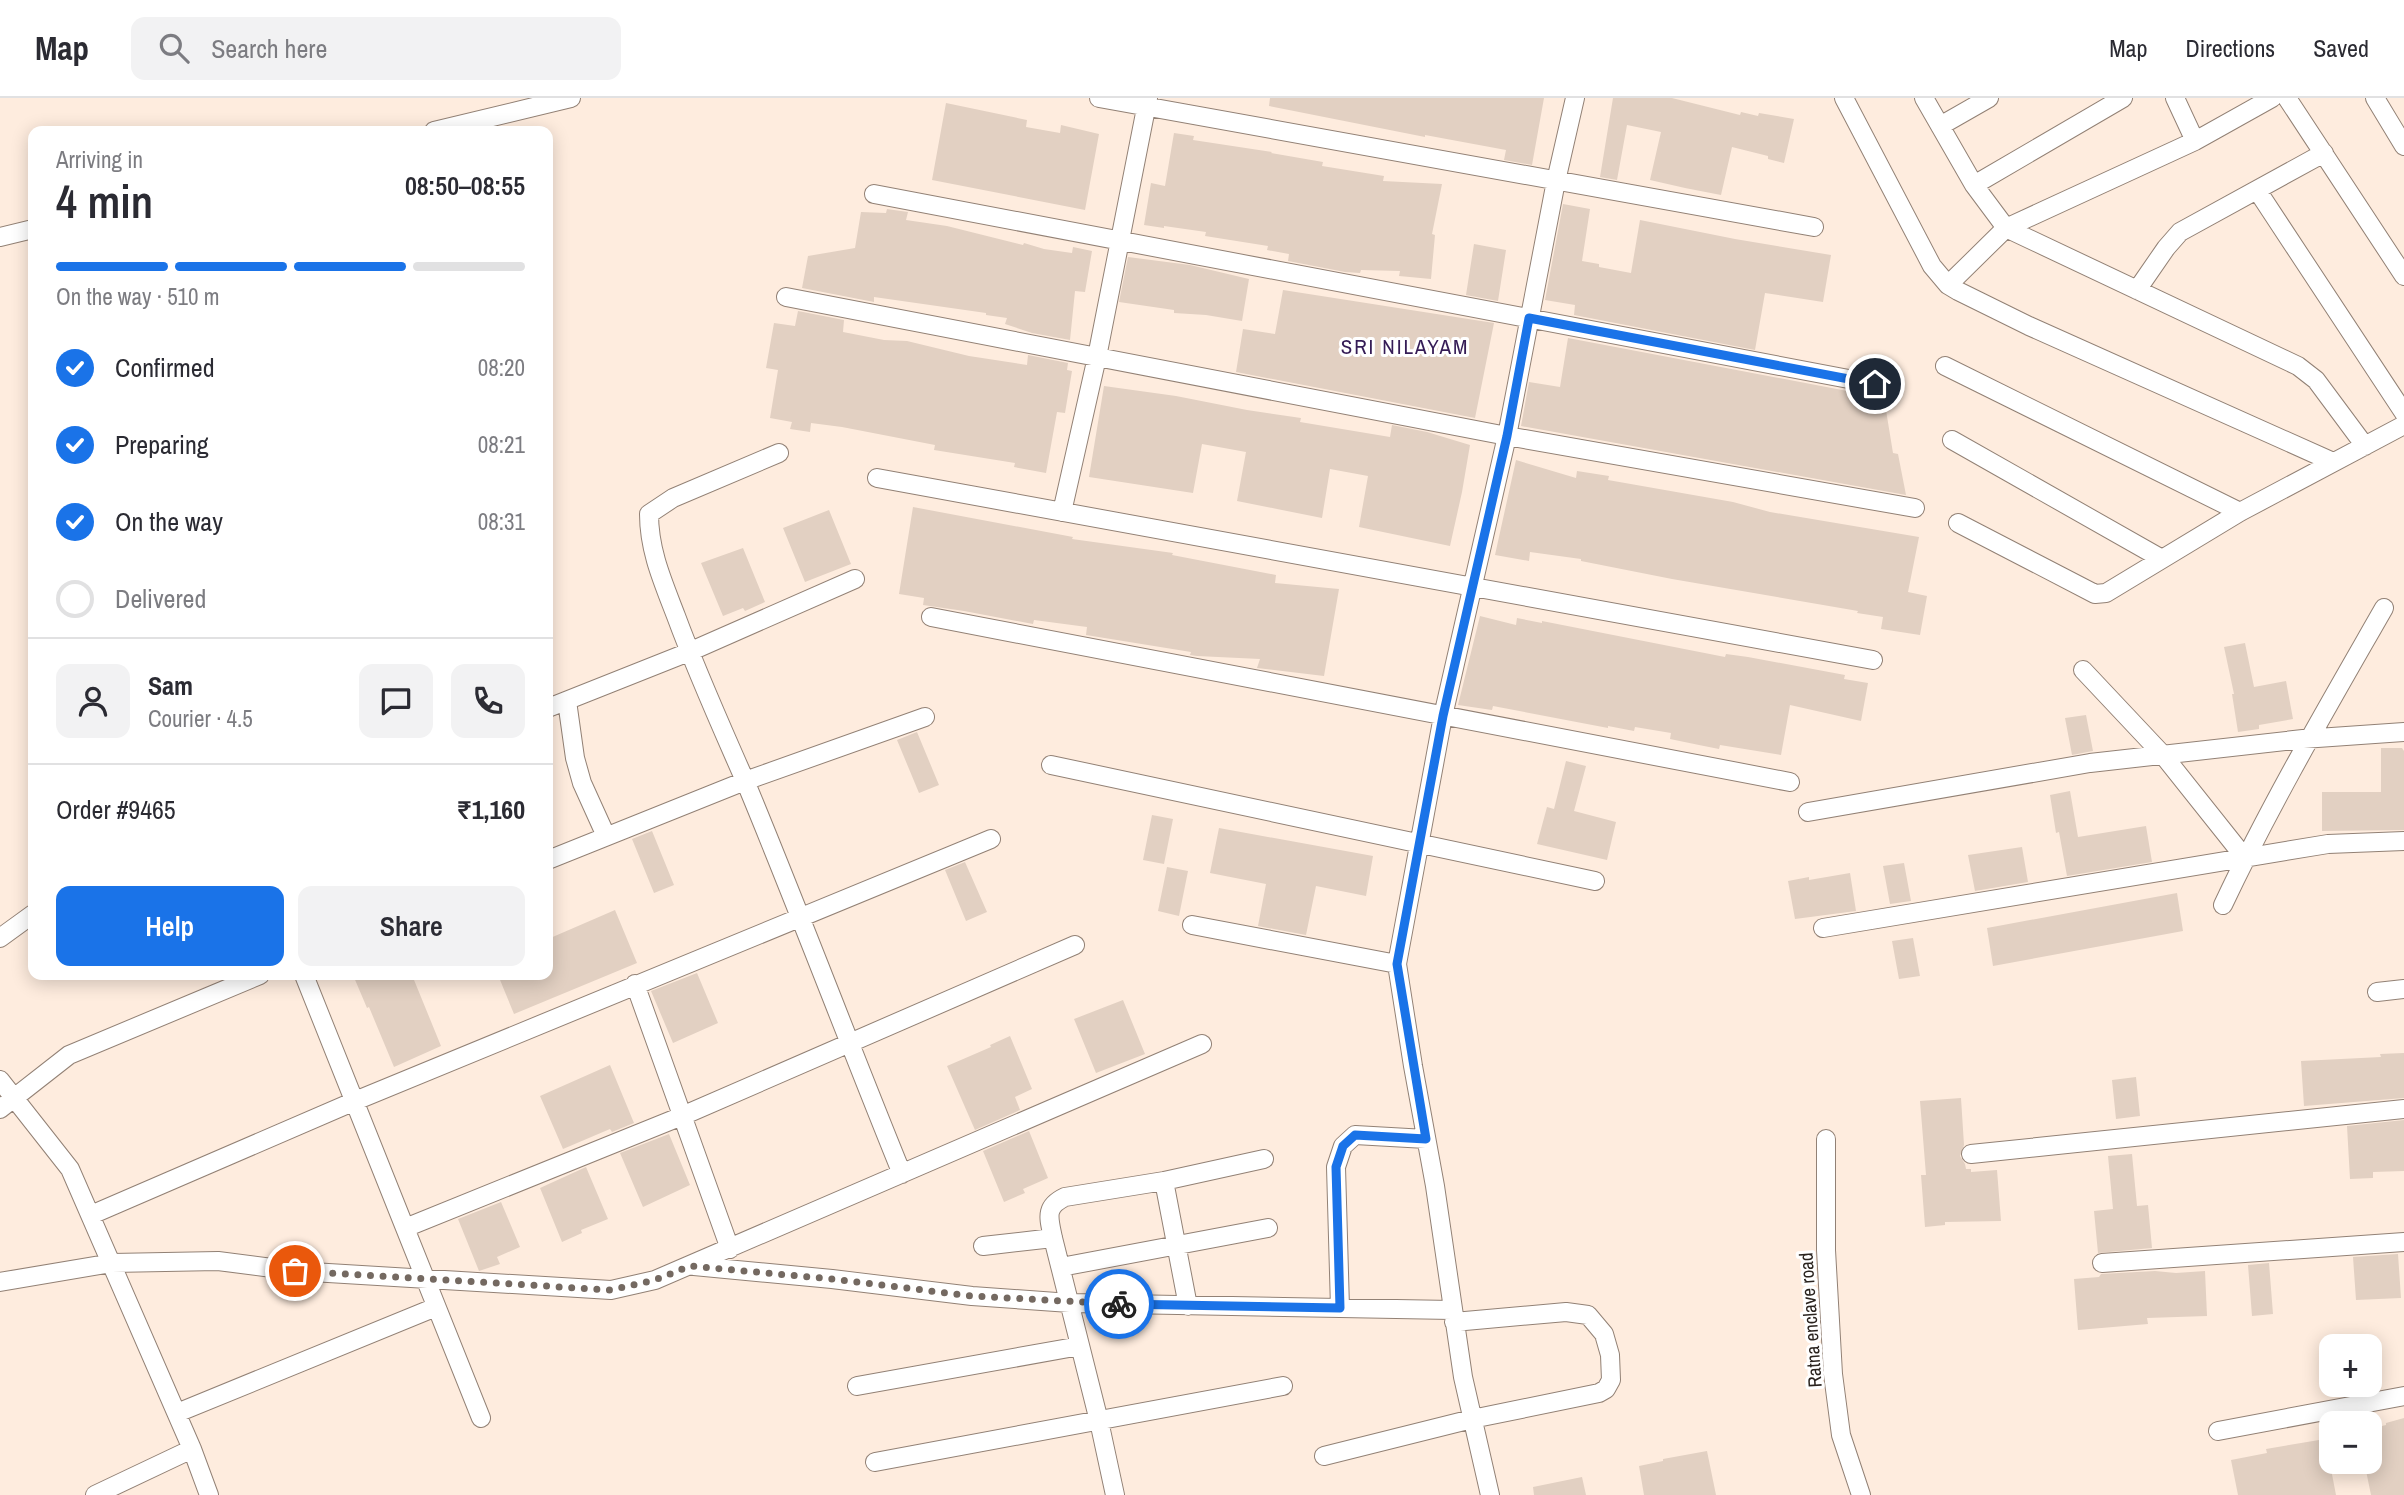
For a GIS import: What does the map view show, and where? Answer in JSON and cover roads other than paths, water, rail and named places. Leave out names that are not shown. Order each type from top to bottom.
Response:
[{"type":"street","points":[[455,126],[571,98]]},
{"type":"street","points":[[1099,98],[1147,102],[1556,181],[1814,227]]},
{"type":"street","points":[[1490,1495],[1472,1419],[1453,1316],[1435,1186],[1397,964],[1443,716],[1507,436],[1556,181],[1575,98]]},
{"type":"street","points":[[1844,98],[1932,266],[1948,285],[2029,326],[2333,462]]},
{"type":"street","points":[[1924,98],[1974,185],[2006,228],[2298,366],[2316,380],[2365,446]]},
{"type":"street","points":[[1940,126],[1989,98]]},
{"type":"street","points":[[1974,185],[2123,98]]},
{"type":"street","points":[[2175,98],[2195,141]]},
{"type":"street","points":[[1948,285],[2006,228],[2195,141],[2272,98]]},
{"type":"street","points":[[2287,98],[2404,276]]},
{"type":"street","points":[[2375,98],[2404,146]]},
{"type":"street","points":[[1062,512],[1097,357],[1147,102]]},
{"type":"street","points":[[2137,290],[2180,232],[2324,153]]},
{"type":"street","points":[[2257,190],[2404,413]]},
{"type":"street","points":[[874,194],[1875,384]]},
{"type":"street","points":[[0,237],[28,230]]},
{"type":"street","points":[[786,297],[1507,436],[1915,508]]},
{"type":"street","points":[[1945,366],[2240,512]]},
{"type":"street","points":[[1958,523],[2095,594],[2106,593],[2240,512],[2404,425]]},
{"type":"street","points":[[1952,440],[2162,559]]},
{"type":"street","points":[[779,453],[673,498],[649,514],[649,536],[653,558],[689,652],[801,916],[902,1174]]},
{"type":"street","points":[[877,478],[1873,660]]},
{"type":"street","points":[[553,706],[689,652],[855,579]]},
{"type":"street","points":[[2223,905],[2245,858],[2310,738],[2384,608]]},
{"type":"street","points":[[931,617],[1790,782]]},
{"type":"street","points":[[2083,670],[2163,755],[2245,858]]},
{"type":"street","points":[[567,701],[575,758],[582,783],[606,836]]},
{"type":"street","points":[[553,858],[745,781],[925,717]]},
{"type":"street","points":[[1808,812],[2090,763],[2310,738],[2404,732]]},
{"type":"street","points":[[1051,765],[1595,881]]},
{"type":"street","points":[[91,1215],[635,984],[991,839]]},
{"type":"street","points":[[1823,928],[2328,844],[2404,841]]},
{"type":"street","points":[[0,938],[28,918]]},
{"type":"street","points":[[1192,925],[1397,964]]},
{"type":"street","points":[[405,1228],[682,1116],[1075,945]]},
{"type":"street","points":[[0,1109],[69,1055],[248,980]]},
{"type":"street","points":[[305,980],[481,1418]]},
{"type":"street","points":[[635,984],[730,1249]]},
{"type":"street","points":[[2377,992],[2404,989]]},
{"type":"street","points":[[0,1282],[112,1263],[218,1261],[295,1271],[611,1290],[655,1280],[690,1266],[1202,1044]]},
{"type":"street","points":[[0,1080],[70,1169],[177,1413],[209,1495]]},
{"type":"street","points":[[1972,1154],[2404,1109]]},
{"type":"street","points":[[1340,1308],[1336,1167],[1343,1146],[1355,1135],[1426,1139]]},
{"type":"street","name":"Ratna enclave road","points":[[1826,1139],[1826,1250],[1833,1374],[1841,1435],[1861,1495]]},
{"type":"street","points":[[1115,1495],[1053,1238],[1049,1210],[1054,1202],[1065,1197],[1164,1181],[1264,1159]]},
{"type":"street","points":[[1164,1181],[1188,1306]]},
{"type":"street","points":[[1061,1267],[1268,1228]]},
{"type":"street","points":[[983,1246],[1053,1238]]},
{"type":"street","points":[[2102,1263],[2404,1242]]},
{"type":"street","points":[[690,1266],[870,1283],[972,1296],[1070,1303],[1340,1308],[1453,1316],[1582,1313],[1588,1315],[1605,1334],[1610,1355],[1611,1380],[1606,1389],[1598,1393],[1472,1419],[1324,1456]]},
{"type":"street","points":[[177,1413],[436,1307]]},
{"type":"street","points":[[857,1386],[1080,1346]]},
{"type":"street","points":[[875,1462],[1283,1386]]},
{"type":"street","points":[[2218,1431],[2404,1396]]},
{"type":"street","points":[[95,1495],[192,1449]]},
{"type":"district","name":"SRI NILAYAM","points":[[1405,346]]}]
